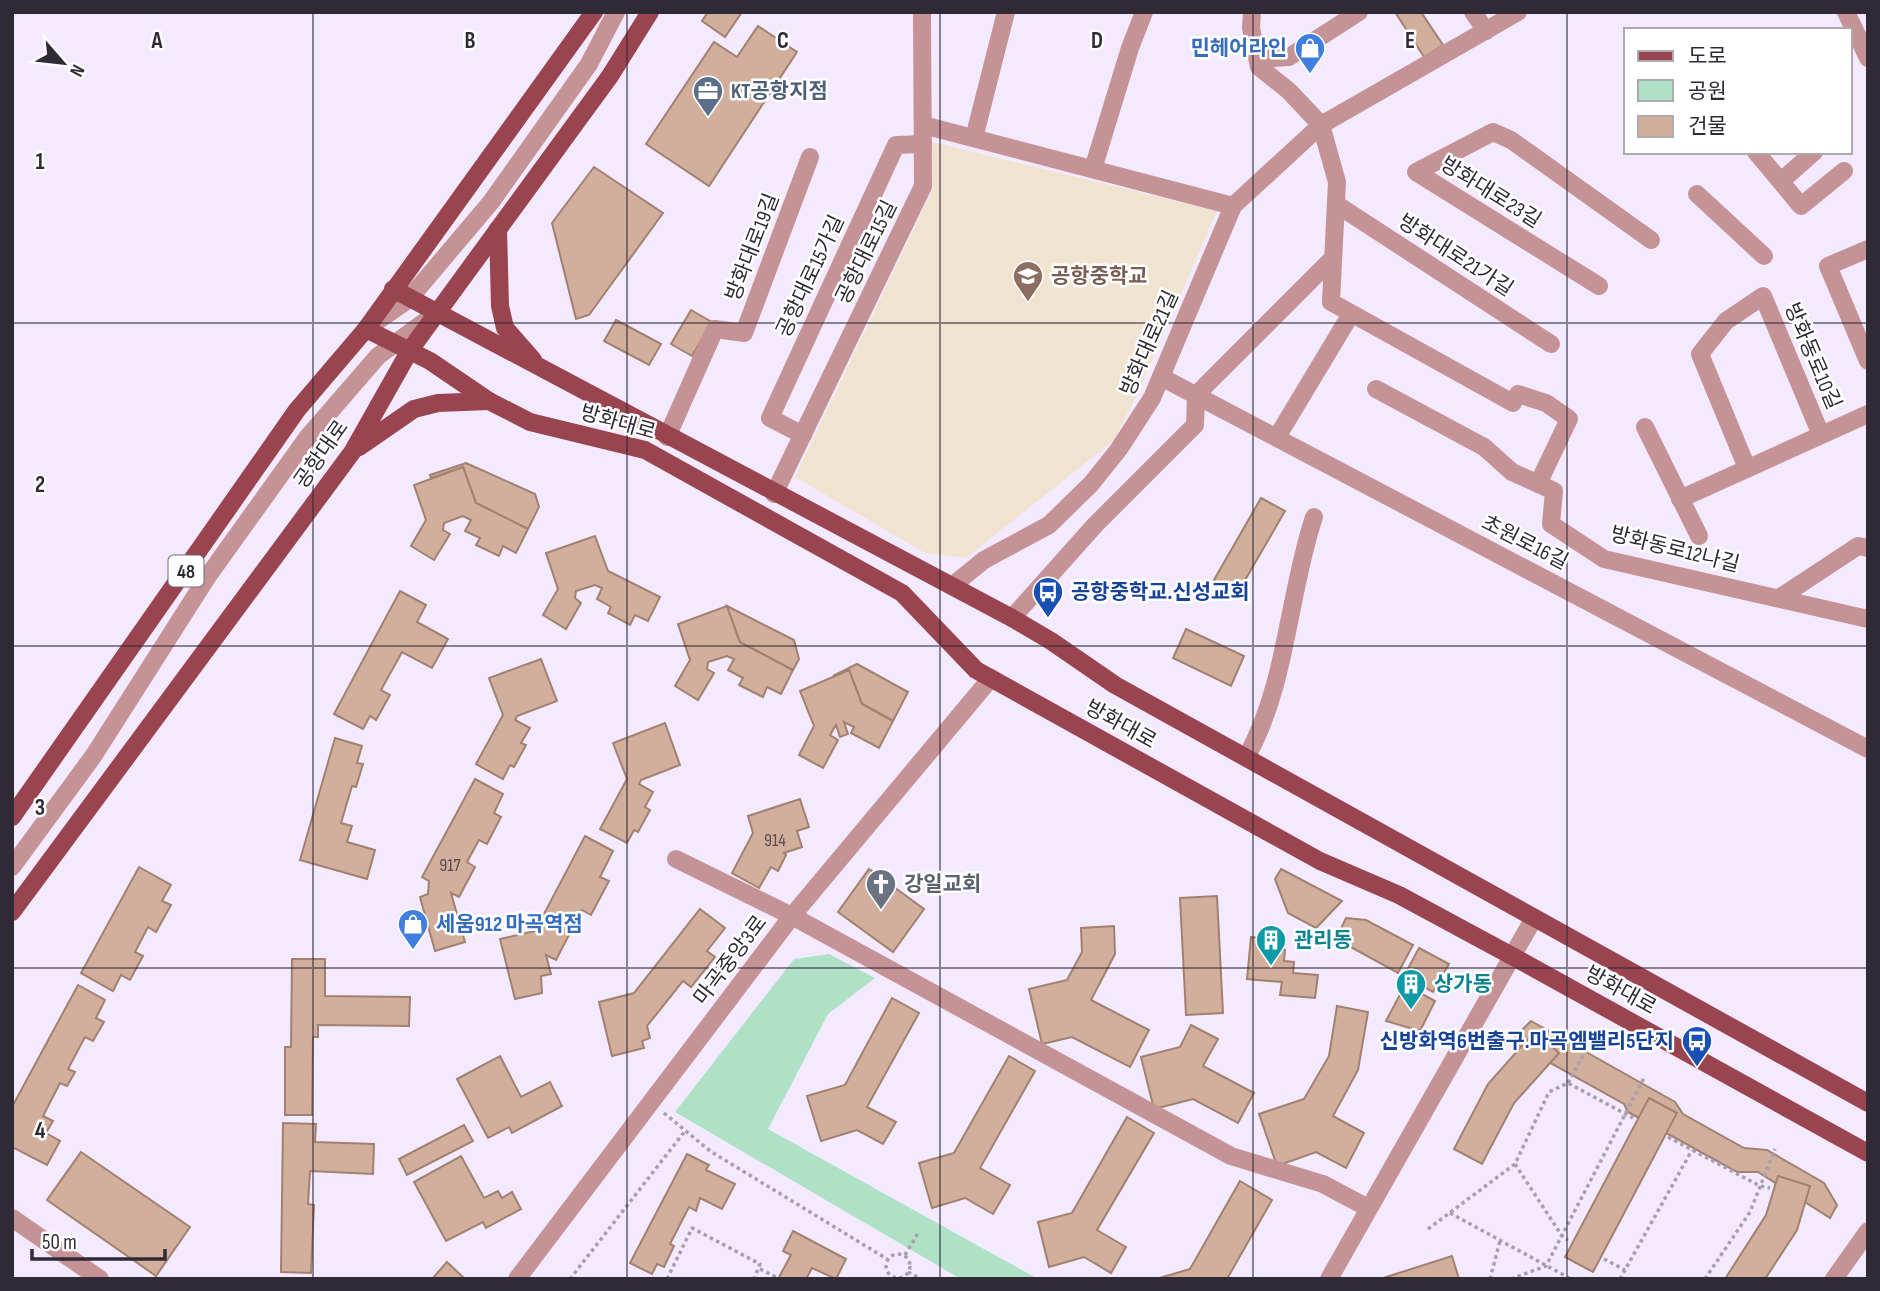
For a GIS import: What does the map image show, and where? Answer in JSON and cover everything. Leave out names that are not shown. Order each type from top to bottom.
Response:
[{"type":"main road","name":"공항대로","points":[[12,817],[297,410],[366,329],[594,12]]},
{"type":"main road","name":"공항대로","points":[[12,912],[353,451],[402,346],[435,314],[610,76],[650,12]]},
{"type":"main road","points":[[498,229],[500,306],[505,328],[540,368]]},
{"type":"main road","name":"방화대로","points":[[393,289],[435,314],[1012,618],[1051,640],[1115,685],[1868,1103]]},
{"type":"main road","name":"방화대로","points":[[366,329],[402,346],[489,401],[530,422],[645,450],[902,593],[963,659],[991,678],[1320,861],[1399,895],[1868,1153]]},
{"type":"main road","points":[[353,451],[414,409],[438,404],[489,401]]},
{"type":"street","points":[[366,329],[409,299],[491,202],[589,64],[616,12]]},
{"type":"street","name":"공항대로15길","points":[[774,494],[923,186],[922,12]]},
{"type":"street","points":[[974,138],[1006,12]]},
{"type":"street","points":[[1093,169],[1130,48],[1144,12]]},
{"type":"street","points":[[1252,12],[1251,28],[1259,67],[1289,91],[1321,125],[1337,182],[1331,302],[1516,398],[1546,403],[1569,419],[1538,484],[1512,472],[1484,447],[1376,389]]},
{"type":"street","points":[[1258,59],[1289,57],[1359,12]]},
{"type":"street","points":[[1473,12],[1486,31]]},
{"type":"street","name":"방화대로21길","points":[[952,586],[984,560],[1049,525],[1091,484],[1119,449],[1152,398],[1233,206],[1321,125],[1518,12]]},
{"type":"street","points":[[1846,12],[1868,58]]},
{"type":"street","points":[[923,125],[1233,206]]},
{"type":"street","name":"방화대로23길","points":[[1598,286],[1416,172],[1493,132],[1511,140],[1651,240]]},
{"type":"street","name":"공항대로15가길","points":[[803,435],[770,418],[896,145],[923,144]]},
{"type":"street","points":[[1758,154],[1801,206],[1844,171]]},
{"type":"street","points":[[1781,181],[1812,154]]},
{"type":"street","name":"방화대로19길","points":[[667,437],[715,329],[744,333],[810,157]]},
{"type":"street","points":[[1697,194],[1764,256]]},
{"type":"street","name":"방화대로21가길","points":[[1336,204],[1551,344]]},
{"type":"street","points":[[1868,249],[1828,266],[1868,361]]},
{"type":"street","points":[[1012,618],[1095,525],[1195,425],[1196,395],[1333,258]]},
{"type":"street","name":"방화동로10길","points":[[1747,468],[1700,354],[1726,321],[1763,296],[1821,435]]},
{"type":"street","points":[[1278,437],[1351,314]]},
{"type":"street","points":[[12,867],[94,755],[208,576],[307,438],[378,356],[402,346]]},
{"type":"street","name":"초원로16길","points":[[1161,377],[1868,749]]},
{"type":"street","name":"방화동로10길","points":[[1681,499],[1868,414]]},
{"type":"street","points":[[1645,426],[1699,536]]},
{"type":"street","name":"방화동로12나길","points":[[1538,484],[1554,491],[1551,524],[1604,559],[1868,619]]},
{"type":"street","points":[[1247,756],[1262,730],[1287,634],[1301,557],[1314,517]]},
{"type":"street","points":[[1779,598],[1858,546],[1868,548]]},
{"type":"street","name":"마곡중앙3로","points":[[517,1279],[792,916],[991,678]]},
{"type":"street","points":[[676,859],[792,916],[1231,1156],[1323,1184],[1368,1208]]},
{"type":"street","points":[[1329,1279],[1534,918]]},
{"type":"street","points":[[12,1218],[100,1279]]},
{"type":"street","points":[[1834,1279],[1868,1231]]},
{"type":"path","points":[[1429,1229],[1515,1164],[1549,1092],[1568,1083],[1588,1046]]},
{"type":"path","points":[[1511,1279],[1546,1266],[1645,1076]]},
{"type":"path","points":[[1568,1083],[1633,1118]]},
{"type":"path","points":[[668,1104],[664,1114],[710,1151],[887,1259]]},
{"type":"path","points":[[570,1279],[685,1131]]},
{"type":"path","points":[[1668,1137],[1760,1186],[1770,1188]]},
{"type":"path","points":[[1705,1279],[1750,1212],[1775,1149]]},
{"type":"path","points":[[1620,1279],[1692,1150]]},
{"type":"path","points":[[1515,1164],[1562,1236],[1568,1240]]},
{"type":"path","points":[[1450,1213],[1571,1279]]},
{"type":"path","points":[[667,1279],[692,1228],[760,1264],[754,1279]]},
{"type":"path","points":[[905,1255],[918,1233]]},
{"type":"path","points":[[1490,1279],[1500,1241]]},
{"type":"path","points":[[897,1253],[905,1255],[910,1262],[908,1272],[900,1278],[891,1278],[886,1271],[887,1259],[897,1253]]},
{"type":"path","points":[[1604,1259],[1625,1270]]},
{"type":"path","points":[[759,1269],[780,1279]]},
{"type":"path","points":[[908,1272],[921,1279]]},
{"type":"shaded area","name":"공항중학교","points":[[928,141],[1217,211],[1137,395],[1113,441],[966,558],[925,553],[795,477],[931,193]]},
{"type":"green space","points":[[829,954],[875,978],[828,1014],[768,1129],[1038,1279],[961,1279],[675,1112],[794,959]]},
{"type":"building","points":[[708,12],[742,12],[725,37],[702,21]]},
{"type":"building","points":[[1395,12],[1421,12],[1443,45],[1424,57]]},
{"type":"building","points":[[758,26],[797,52],[709,186],[646,144],[714,42],[737,57]]},
{"type":"building","points":[[594,167],[663,213],[589,315],[576,319],[552,223]]},
{"type":"building","points":[[691,310],[712,322],[692,356],[671,344]]},
{"type":"building","points":[[616,320],[661,344],[649,365],[604,341]]},
{"type":"building","points":[[466,463],[535,494],[539,507],[528,529],[476,503],[463,467],[431,478],[430,475]]},
{"type":"building","points":[[463,467],[476,503],[528,529],[516,553],[503,546],[499,556],[476,545],[480,538],[465,531],[471,520],[463,516],[444,523],[443,530],[450,534],[434,560],[411,546],[426,520],[414,485]]},
{"type":"building","points":[[1261,498],[1285,511],[1237,594],[1214,580]]},
{"type":"building","points":[[595,536],[608,571],[660,597],[648,621],[635,615],[630,625],[608,613],[611,607],[597,599],[602,588],[595,585],[576,591],[575,598],[581,603],[566,629],[543,615],[558,589],[546,553]]},
{"type":"building","points":[[400,591],[426,605],[417,622],[448,639],[432,668],[402,652],[381,690],[390,695],[376,720],[370,716],[363,729],[334,714]]},
{"type":"building","points":[[727,606],[740,642],[793,670],[781,694],[767,687],[763,697],[739,685],[743,678],[728,670],[734,659],[727,656],[708,662],[707,669],[714,673],[698,700],[675,686],[690,660],[678,624]]},
{"type":"building","points":[[727,606],[794,640],[799,659],[793,670],[740,642]]},
{"type":"building","points":[[1186,629],[1244,656],[1231,686],[1173,658]]},
{"type":"building","points":[[541,659],[557,701],[517,716],[515,720],[530,728],[521,743],[526,745],[514,767],[510,765],[503,779],[476,764],[503,715],[489,678]]},
{"type":"building","points":[[857,664],[908,692],[893,721],[862,704],[849,670],[833,676]]},
{"type":"building","points":[[849,670],[862,704],[893,721],[879,748],[851,733],[854,727],[844,722],[848,734],[840,737],[836,725],[830,735],[838,740],[823,768],[799,755],[814,726],[800,691]]},
{"type":"building","points":[[665,723],[680,765],[641,780],[639,784],[653,792],[645,807],[650,810],[638,832],[634,830],[627,843],[600,829],[627,779],[613,743]]},
{"type":"building","points":[[335,738],[362,746],[357,763],[363,764],[356,787],[352,786],[341,823],[352,826],[347,842],[375,850],[367,879],[300,860]]},
{"type":"building","points":[[475,779],[503,794],[494,813],[501,817],[487,844],[479,840],[467,862],[475,867],[459,897],[451,893],[465,942],[435,951],[420,897],[428,894],[429,881],[422,877]]},
{"type":"building","points":[[800,799],[809,827],[797,831],[802,847],[784,853],[786,855],[778,871],[771,867],[759,888],[732,873],[753,833],[748,816]]},
{"type":"building","points":[[585,836],[613,851],[600,877],[609,881],[591,915],[582,910],[556,960],[546,955],[551,974],[541,976],[542,993],[515,999],[500,939],[535,931]]},
{"type":"building","points":[[139,867],[171,885],[162,901],[171,905],[156,932],[148,927],[135,952],[143,956],[130,980],[121,975],[113,991],[81,973]]},
{"type":"building","name":"강일교회","points":[[869,869],[924,909],[893,952],[838,912]]},
{"type":"building","points":[[1281,869],[1342,901],[1316,928],[1288,913],[1275,879]]},
{"type":"building","points":[[1217,896],[1223,1013],[1186,1015],[1180,898]]},
{"type":"building","points":[[700,909],[725,928],[707,951],[715,957],[691,987],[683,981],[647,1026],[650,1038],[642,1041],[644,1048],[612,1056],[599,1002],[634,993]]},
{"type":"building","points":[[1346,918],[1366,920],[1413,945],[1398,973],[1336,939]]},
{"type":"building","points":[[1114,926],[1115,954],[1091,1000],[1149,1030],[1130,1067],[1072,1037],[1042,1044],[1029,989],[1067,980],[1082,952],[1081,928]]},
{"type":"building","name":"관리동","points":[[1251,937],[1279,940],[1278,950],[1285,950],[1284,961],[1294,962],[1293,973],[1318,975],[1315,998],[1280,995],[1282,982],[1247,979]]},
{"type":"building","points":[[1419,948],[1449,964],[1433,992],[1404,976]]},
{"type":"building","points":[[292,959],[325,959],[325,996],[410,997],[409,1026],[318,1025],[318,1037],[313,1037],[312,1115],[285,1115],[285,1047],[291,1047]]},
{"type":"building","points":[[78,985],[105,1000],[96,1018],[104,1022],[93,1041],[85,1037],[68,1069],[75,1072],[67,1086],[60,1083],[43,1116],[53,1121],[46,1133],[60,1141],[47,1165],[12,1147],[12,1107]]},
{"type":"building","name":"상가동","points":[[1405,985],[1435,1001],[1420,1031],[1386,1021]]},
{"type":"building","points":[[892,998],[919,1013],[867,1107],[896,1122],[883,1144],[857,1130],[821,1141],[807,1096],[845,1085]]},
{"type":"building","points":[[1337,1006],[1368,1012],[1358,1070],[1333,1116],[1364,1133],[1346,1168],[1316,1152],[1277,1166],[1259,1114],[1304,1099],[1329,1056]]},
{"type":"building","points":[[1531,1021],[1675,1102],[1683,1114],[1744,1148],[1767,1150],[1824,1183],[1837,1205],[1830,1218],[1758,1172],[1737,1172],[1628,1112],[1624,1104],[1511,1041]]},
{"type":"building","points":[[1191,1025],[1218,1039],[1203,1066],[1254,1093],[1238,1123],[1193,1099],[1154,1109],[1141,1057],[1180,1047]]},
{"type":"building","points":[[1535,1031],[1559,1053],[1514,1103],[1482,1164],[1454,1149],[1488,1084]]},
{"type":"building","points":[[500,1056],[521,1097],[550,1082],[562,1106],[512,1133],[509,1127],[488,1138],[457,1079]]},
{"type":"building","points":[[1009,1056],[1035,1071],[980,1168],[1010,1185],[993,1214],[965,1198],[932,1208],[919,1163],[954,1153]]},
{"type":"building","points":[[1649,1098],[1677,1113],[1593,1272],[1565,1257]]},
{"type":"building","points":[[1127,1117],[1154,1133],[1097,1230],[1126,1247],[1111,1273],[1084,1257],[1049,1267],[1038,1222],[1072,1213]]},
{"type":"building","points":[[283,1123],[316,1124],[315,1142],[374,1144],[373,1174],[310,1171],[308,1204],[314,1205],[311,1273],[281,1272]]},
{"type":"building","points":[[464,1125],[473,1141],[407,1175],[399,1159]]},
{"type":"building","points":[[81,1152],[190,1227],[156,1276],[47,1200]]},
{"type":"building","points":[[687,1154],[709,1165],[706,1170],[735,1184],[722,1209],[700,1198],[696,1211],[689,1207],[670,1244],[674,1246],[664,1267],[657,1264],[652,1274],[630,1263]]},
{"type":"building","points":[[461,1156],[484,1198],[498,1191],[502,1198],[512,1192],[521,1209],[486,1228],[483,1222],[446,1241],[414,1182]]},
{"type":"building","points":[[1778,1176],[1810,1186],[1797,1230],[1765,1279],[1725,1279],[1766,1215]]},
{"type":"building","points":[[1240,1181],[1272,1200],[1227,1279],[1156,1279],[1190,1269]]},
{"type":"building","points":[[793,1231],[846,1259],[836,1279],[812,1268],[806,1279],[778,1279],[791,1255],[783,1251]]},
{"type":"building","points":[[1452,1256],[1459,1279],[1380,1279]]},
{"type":"building","points":[[447,1262],[465,1279],[432,1279]]},
{"type":"place","name":"민헤어라인","points":[[1310,75]]},
{"type":"place","name":"KT공항지점","points":[[708,118]]},
{"type":"place","name":"공항중학교","points":[[1028,303]]},
{"type":"place","name":"공항중학교.신성교회","points":[[1048,619]]},
{"type":"place","name":"강일교회","points":[[881,911]]},
{"type":"place","name":"세움912 마곡역점","points":[[413,951]]},
{"type":"place","name":"관리동","points":[[1271,967]]},
{"type":"place","name":"상가동","points":[[1411,1011]]},
{"type":"place","name":"신방화역6번출구.마곡엠밸리5단지","points":[[1697,1068]]}]
